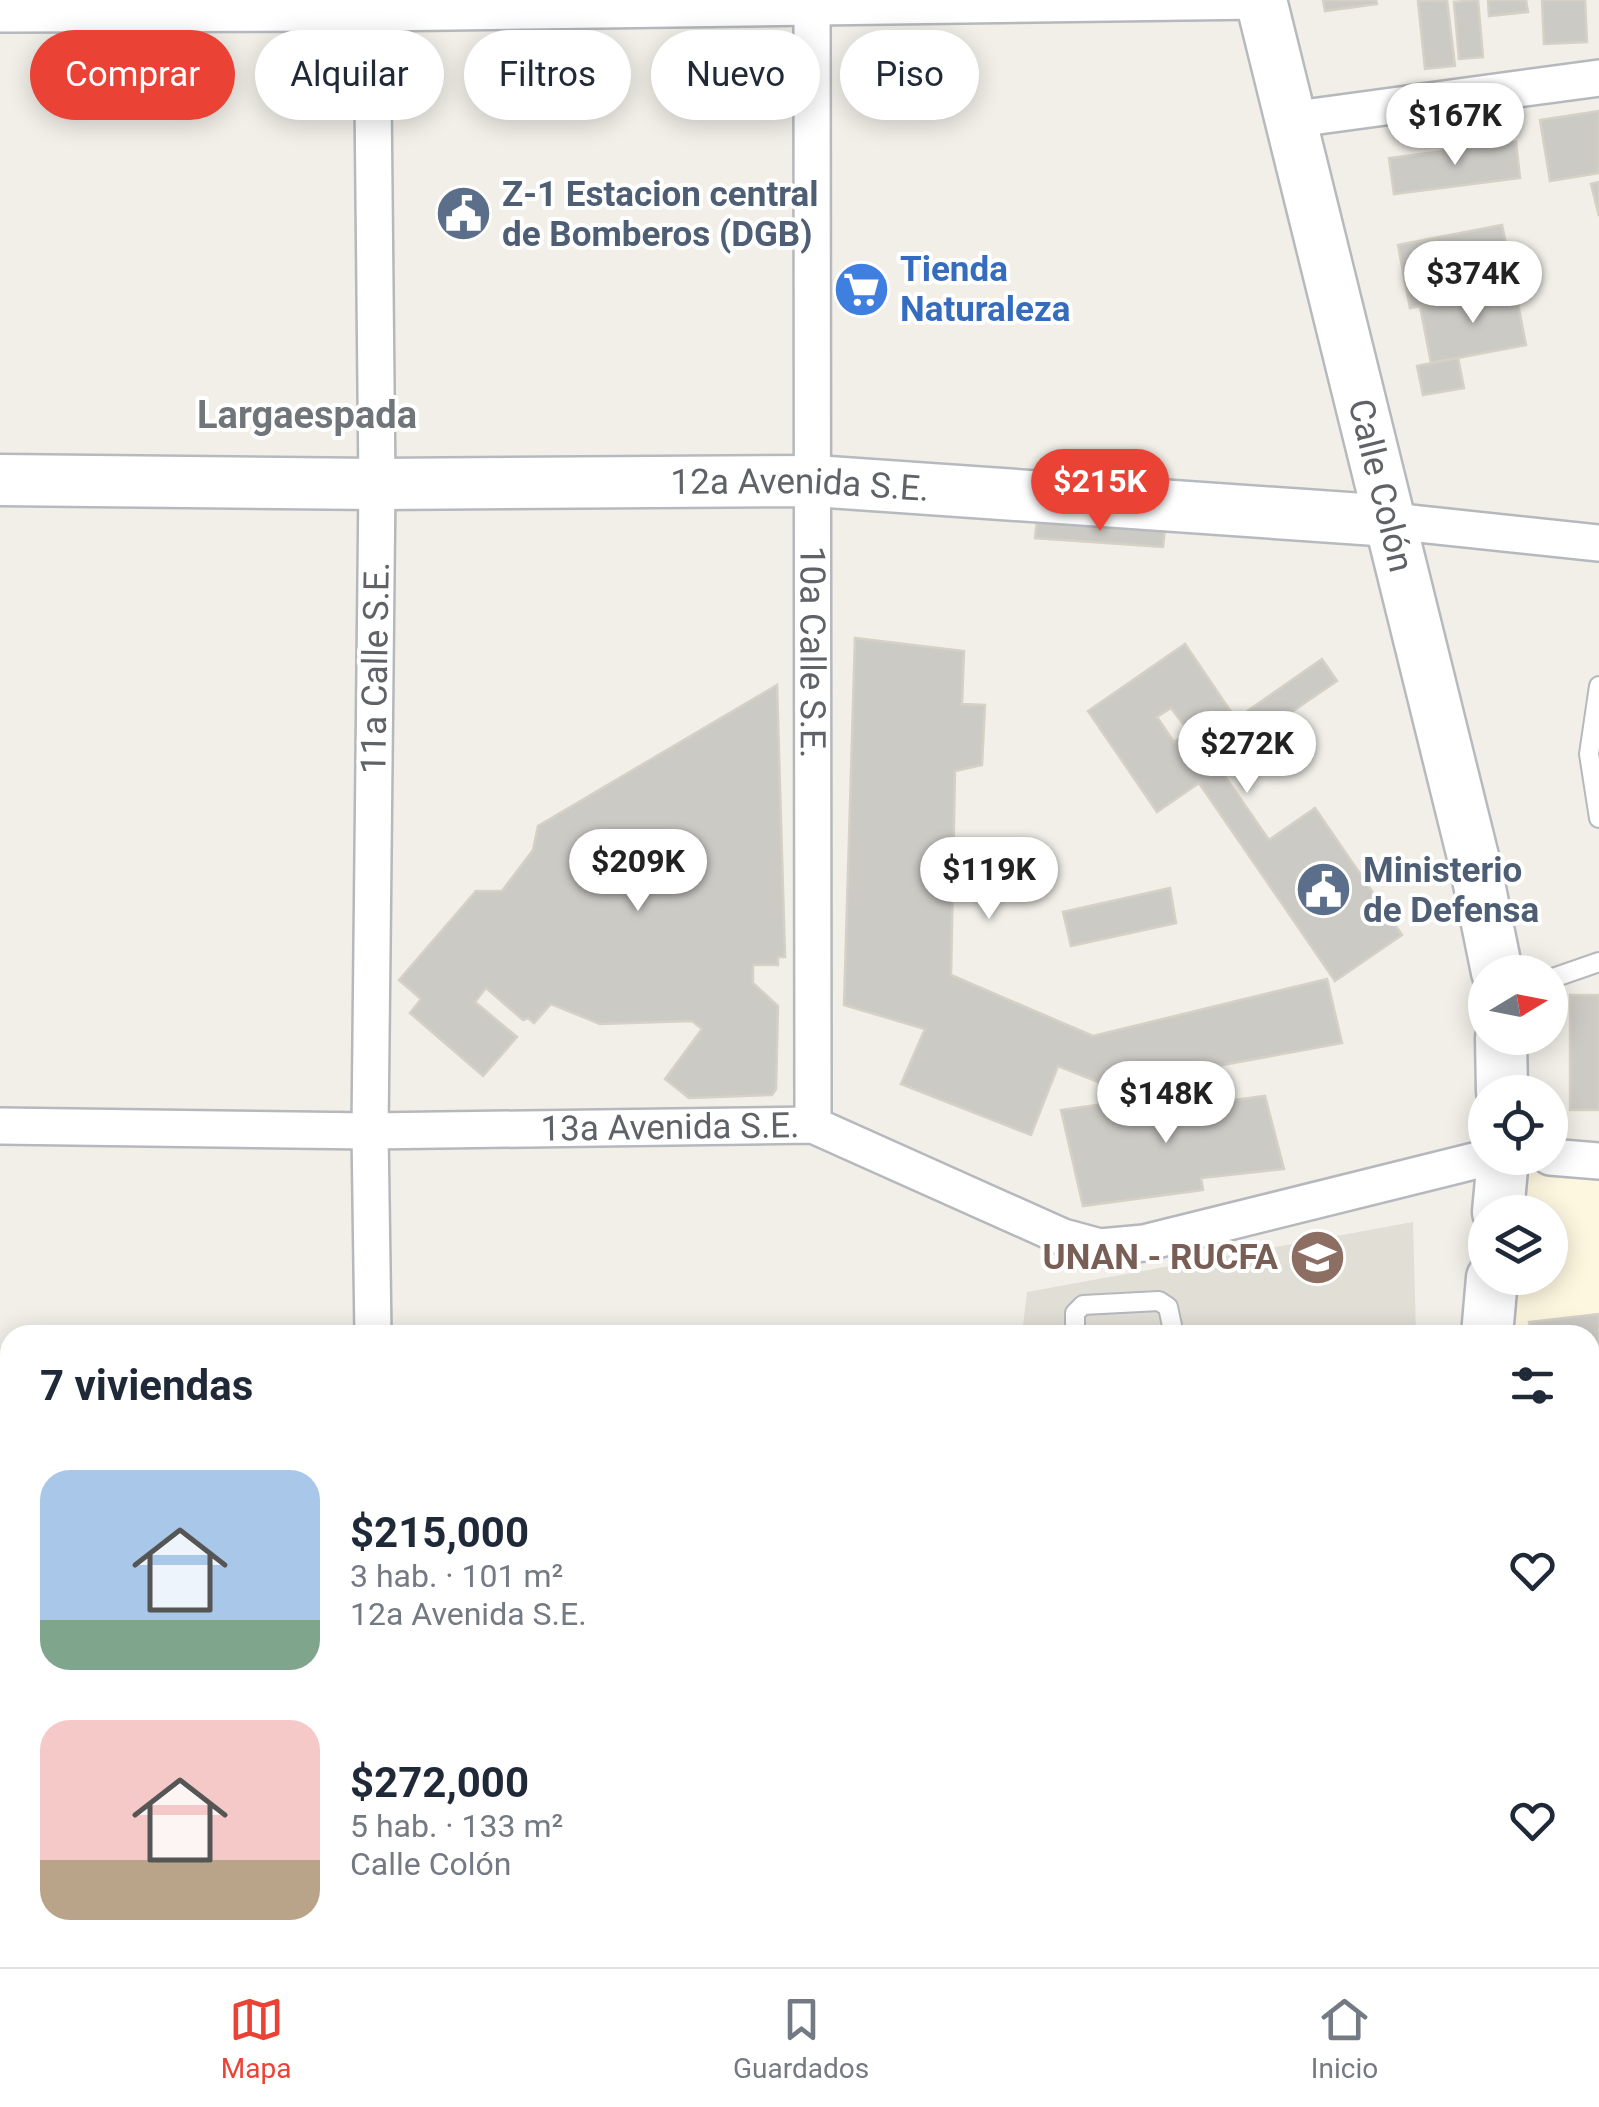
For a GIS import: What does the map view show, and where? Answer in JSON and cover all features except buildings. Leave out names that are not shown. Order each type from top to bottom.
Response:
[{"type":"street","points":[[0,14],[372,6],[1261,1]]},
{"type":"street","name":"Calle Colón","points":[[1261,1],[1476,868],[1494,955]]},
{"type":"street","name":"10a Calle S.E.","points":[[812,2],[813,1125]]},
{"type":"street","name":"11a Calle S.E.","points":[[372,6],[377,484],[370,1130],[373,1325]]},
{"type":"street","points":[[1289,120],[1599,78]]},
{"type":"street","name":"12a Avenida S.E.","points":[[0,480],[377,484],[814,480],[1391,520],[1599,543]]},
{"type":"street","name":"13a Avenida S.E.","points":[[0,1126],[370,1130],[813,1125],[1063,1236],[1100,1247],[1144,1244],[1468,1163]]},
{"type":"street","points":[[1568,1158],[1599,1161]]},
{"type":"street","points":[[1488,1325],[1491,1295]]},
{"type":"lane","points":[[1599,686],[1589,754],[1599,818]]},
{"type":"lane","points":[[1568,973],[1599,962]]},
{"type":"lane","points":[[1075,1325],[1075,1313],[1082,1304],[1158,1301],[1168,1307],[1172,1325]]},
{"type":"shaded area","points":[[1568,1160],[1599,1161],[1599,1325],[1490,1325],[1492,1295],[1568,1295],[1568,1195],[1500,1195],[1502,1175],[1568,1175]]},
{"type":"shaded area","name":"UNAN - RUCFA","points":[[1413,1222],[1416,1325],[1023,1325],[1027,1292]]},
{"type":"place","name":"Z-1 Estacion central de Bomberos (DGB)","points":[[463,214]]},
{"type":"place","name":"Tienda Naturaleza","points":[[861,289]]},
{"type":"place","name":"Ministerio de Defensa","points":[[1324,890]]},
{"type":"place","name":"UNAN - RUCFA","points":[[1317,1257]]},
{"type":"district","name":"Largaespada","points":[[307,415]]}]
